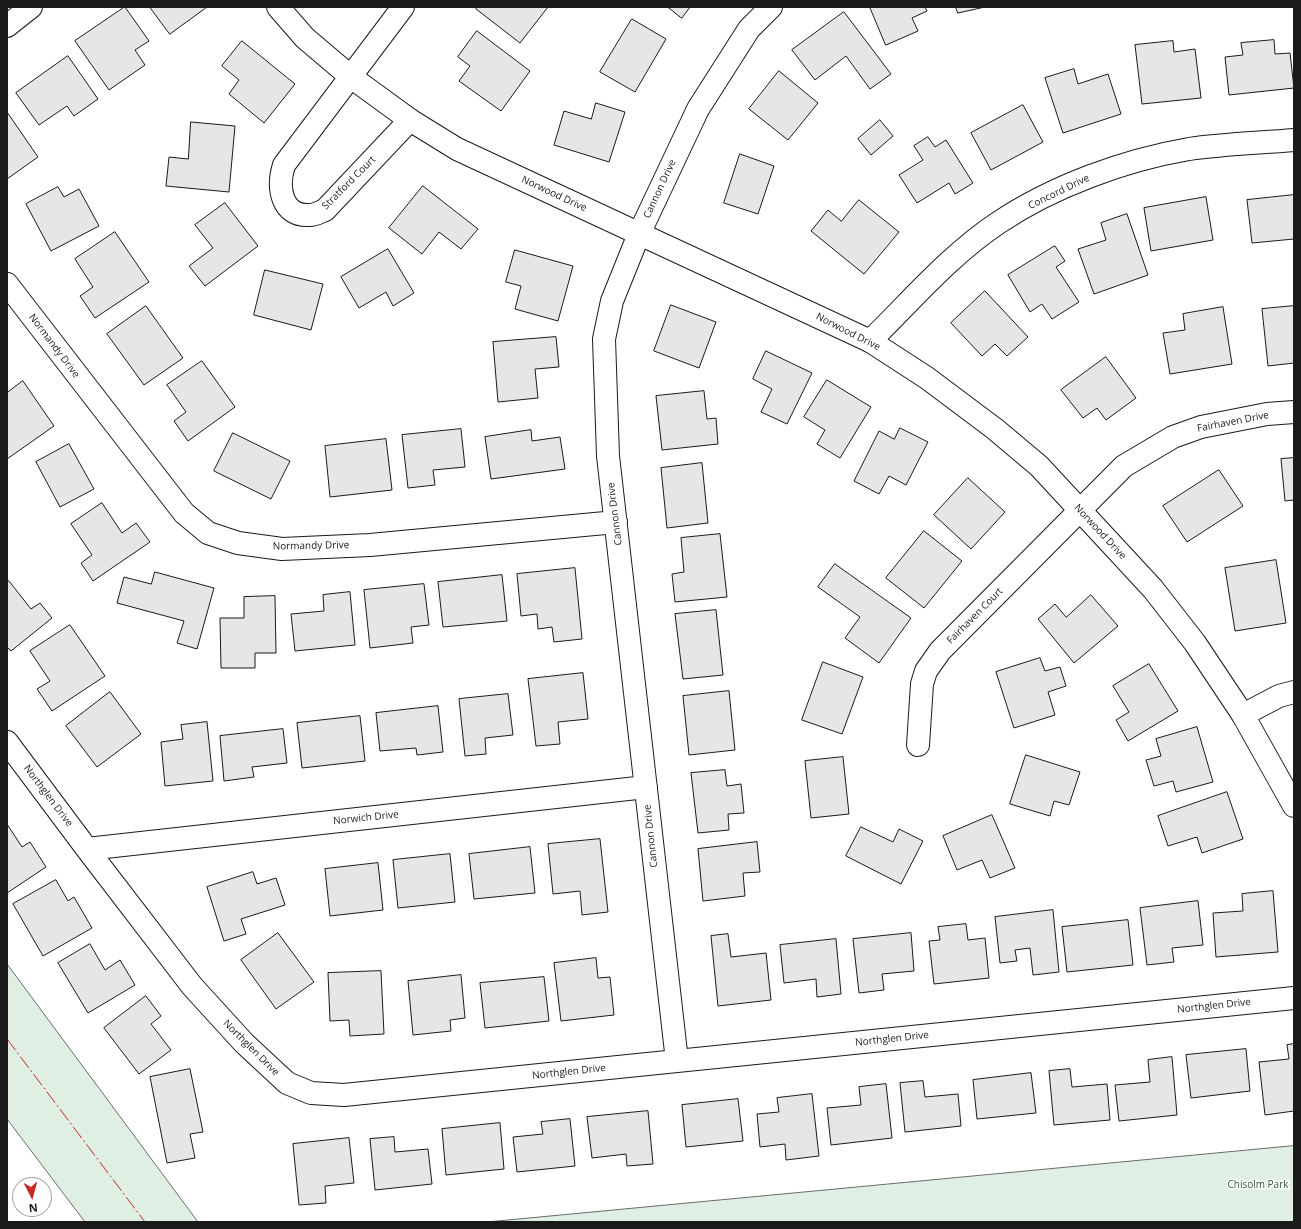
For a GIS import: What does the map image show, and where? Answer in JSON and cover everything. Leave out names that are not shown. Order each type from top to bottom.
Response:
[{"type":"street","points":[[7,26],[31,7]]},
{"type":"street","name":"Norwood Drive","points":[[278,7],[305,38],[351,77],[410,120],[457,149],[870,341],[927,378],[995,429],[1039,466],[1153,589],[1195,643],[1243,715],[1294,806]]},
{"type":"street","points":[[351,77],[404,7]]},
{"type":"street","name":"Cannon Drive","points":[[677,1061],[608,456],[604,339],[612,301],[639,234],[698,109],[749,29],[772,7]]},
{"type":"street","name":"Stratford Court","points":[[351,77],[284,165],[280,184],[281,195],[288,209],[294,213],[311,215],[325,210],[410,120]]},
{"type":"street","name":"Concord Drive","points":[[870,341],[955,257],[999,223],[1045,197],[1100,172],[1140,159],[1190,149],[1294,140]]},
{"type":"street","name":"Normandy Drive","points":[[7,284],[184,513],[208,534],[238,544],[282,549],[370,545],[616,522]]},
{"type":"street","name":"Fairhaven Drive","points":[[1081,511],[1124,466],[1173,437],[1201,427],[1267,414],[1294,412]]},
{"type":"street","name":"Fairhaven Court","points":[[918,745],[922,684],[926,671],[935,658],[1081,511]]},
{"type":"street","points":[[1243,715],[1279,696],[1294,692]]},
{"type":"street","name":"Northglen Drive","points":[[7,742],[192,986],[244,1043],[287,1083],[310,1094],[344,1094],[1294,998]]},
{"type":"street","name":"Norwich Drive","points":[[87,849],[646,787]]},
{"type":"green space","points":[[7,964],[198,1222],[85,1222],[7,1119]]},
{"type":"green space","name":"Chisolm Park","points":[[1294,1146],[1294,1222],[487,1222]]},
{"type":"building","points":[[125,7],[149,41],[135,50],[145,65],[109,90],[75,41]]},
{"type":"building","points":[[150,7],[207,7],[170,34]]},
{"type":"building","points":[[478,7],[548,7],[520,43],[476,9]]},
{"type":"building","points":[[668,7],[690,7],[682,18]]},
{"type":"building","points":[[870,7],[925,7],[927,11],[912,18],[918,31],[886,45]]},
{"type":"building","points":[[956,7],[985,7],[958,13]]},
{"type":"building","points":[[844,12],[891,74],[870,89],[846,56],[815,80],[792,50]]},
{"type":"building","points":[[632,19],[666,39],[635,92],[600,72]]},
{"type":"building","points":[[477,31],[530,71],[501,111],[459,81],[470,66],[458,57]]},
{"type":"building","points":[[1274,40],[1275,54],[1290,53],[1294,88],[1229,95],[1225,57],[1243,55],[1241,43]]},
{"type":"building","points":[[242,41],[295,84],[264,123],[229,94],[239,80],[222,66]]},
{"type":"building","points":[[1173,41],[1174,52],[1195,49],[1201,98],[1142,104],[1135,45]]},
{"type":"building","points":[[68,56],[98,99],[74,116],[67,106],[39,125],[16,93]]},
{"type":"building","points":[[1074,69],[1078,84],[1108,74],[1121,114],[1063,133],[1045,78]]},
{"type":"building","points":[[779,71],[818,103],[788,140],[749,109]]},
{"type":"building","points":[[596,103],[625,112],[609,162],[554,145],[564,111],[591,119]]},
{"type":"building","points":[[1023,105],[1043,142],[991,170],[971,133]]},
{"type":"building","points":[[7,112],[38,157],[7,179]]},
{"type":"building","points":[[880,120],[893,136],[871,155],[858,139]]},
{"type":"building","points":[[191,122],[235,126],[229,192],[166,186],[169,157],[188,159]]},
{"type":"building","points":[[928,137],[935,147],[946,140],[973,183],[955,194],[949,183],[917,203],[899,175],[923,160],[914,146]]},
{"type":"building","points":[[740,154],[774,166],[758,214],[724,203]]},
{"type":"building","points":[[423,186],[478,229],[461,249],[439,232],[422,254],[389,228]]},
{"type":"building","points":[[58,187],[64,197],[79,189],[99,226],[51,251],[26,204]]},
{"type":"building","points":[[1294,195],[1294,239],[1252,243],[1247,200]]},
{"type":"building","points":[[1206,197],[1213,240],[1151,251],[1144,208]]},
{"type":"building","points":[[859,200],[899,232],[864,274],[811,231],[828,210],[841,221]]},
{"type":"building","points":[[225,203],[258,246],[205,286],[189,266],[213,248],[195,225]]},
{"type":"building","points":[[1127,214],[1148,275],[1094,294],[1078,249],[1106,240],[1101,223]]},
{"type":"building","points":[[115,232],[149,282],[95,318],[80,296],[93,287],[75,259]]},
{"type":"building","points":[[1055,246],[1065,261],[1056,267],[1079,302],[1052,319],[1042,304],[1030,312],[1008,275]]},
{"type":"building","points":[[388,249],[414,293],[393,306],[386,292],[359,308],[341,277]]},
{"type":"building","points":[[515,250],[573,266],[558,321],[515,309],[521,286],[506,282]]},
{"type":"building","points":[[265,270],[323,284],[311,330],[254,315]]},
{"type":"building","points":[[985,291],[1028,337],[1007,356],[995,344],[982,356],[951,323]]},
{"type":"building","points":[[671,305],[716,322],[699,368],[654,351]]},
{"type":"building","points":[[146,306],[183,358],[144,385],[107,334]]},
{"type":"building","points":[[1294,306],[1294,363],[1268,366],[1262,309]]},
{"type":"building","points":[[1223,307],[1232,364],[1170,374],[1163,333],[1185,330],[1183,314]]},
{"type":"building","points":[[556,337],[559,367],[535,369],[538,398],[498,402],[493,342]]},
{"type":"building","points":[[766,351],[812,373],[787,424],[761,412],[772,389],[753,379]]},
{"type":"building","points":[[1106,357],[1136,398],[1106,420],[1097,408],[1083,418],[1061,390]]},
{"type":"building","points":[[202,361],[235,407],[188,441],[174,421],[186,412],[167,385]]},
{"type":"building","points":[[827,380],[871,407],[840,458],[817,444],[825,430],[804,417]]},
{"type":"building","points":[[23,381],[54,426],[7,459],[7,393]]},
{"type":"building","points":[[704,391],[707,419],[716,418],[718,444],[662,450],[656,396]]},
{"type":"building","points":[[900,428],[928,442],[906,485],[889,476],[879,494],[854,481],[879,431],[894,439]]},
{"type":"building","points":[[461,429],[465,467],[433,470],[435,485],[408,488],[402,435]]},
{"type":"building","points":[[531,430],[532,441],[560,437],[565,469],[491,479],[485,437]]},
{"type":"building","points":[[233,433],[290,461],[271,499],[214,471]]},
{"type":"building","points":[[386,439],[392,490],[330,497],[325,446]]},
{"type":"building","points":[[69,444],[94,489],[60,507],[36,462]]},
{"type":"building","points":[[1294,458],[1294,500],[1285,501],[1281,459]]},
{"type":"building","points":[[702,463],[708,523],[667,528],[661,468]]},
{"type":"building","points":[[1219,470],[1243,506],[1187,542],[1163,506]]},
{"type":"building","points":[[968,478],[1005,512],[971,549],[934,515]]},
{"type":"building","points":[[102,503],[122,533],[136,523],[150,542],[93,581],[81,563],[92,555],[71,524]]},
{"type":"building","points":[[924,531],[962,561],[924,608],[886,578]]},
{"type":"building","points":[[720,534],[727,597],[675,602],[672,574],[684,572],[681,538]]},
{"type":"building","points":[[1276,560],[1286,623],[1235,631],[1225,568]]},
{"type":"building","points":[[835,564],[911,618],[879,663],[845,638],[860,617],[818,587]]},
{"type":"building","points":[[575,568],[582,639],[554,642],[552,627],[538,629],[537,614],[521,616],[517,574]]},
{"type":"building","points":[[155,572],[214,588],[197,649],[177,643],[184,621],[117,603],[124,577],[151,584]]},
{"type":"building","points":[[502,575],[507,621],[443,627],[438,582]]},
{"type":"building","points":[[9,581],[31,609],[40,603],[52,618],[11,651],[7,647],[7,582]]},
{"type":"building","points":[[424,584],[429,625],[411,627],[413,643],[370,648],[364,590]]},
{"type":"building","points":[[350,592],[355,645],[295,651],[291,614],[324,611],[323,595]]},
{"type":"building","points":[[1091,595],[1118,626],[1074,663],[1038,619],[1055,604],[1066,617]]},
{"type":"building","points":[[275,596],[276,653],[255,653],[255,668],[221,668],[220,618],[244,618],[244,597]]},
{"type":"building","points":[[716,610],[723,675],[683,679],[675,614]]},
{"type":"building","points":[[70,625],[105,676],[52,711],[37,689],[50,681],[30,651]]},
{"type":"building","points":[[1040,658],[1045,671],[1060,667],[1066,686],[1048,692],[1055,715],[1014,728],[996,672]]},
{"type":"building","points":[[823,662],[863,677],[842,734],[802,720]]},
{"type":"building","points":[[1149,664],[1178,711],[1128,741],[1116,720],[1129,712],[1113,686]]},
{"type":"building","points":[[583,673],[588,719],[558,722],[560,744],[536,746],[528,679]]},
{"type":"building","points":[[729,691],[735,750],[689,755],[683,696]]},
{"type":"building","points":[[110,692],[141,734],[97,767],[66,726]]},
{"type":"building","points":[[508,694],[513,735],[485,738],[486,754],[465,756],[459,699]]},
{"type":"building","points":[[438,706],[443,752],[417,755],[416,748],[380,751],[376,713]]},
{"type":"building","points":[[360,716],[365,761],[302,768],[297,723]]},
{"type":"building","points":[[207,722],[213,781],[165,786],[161,742],[183,739],[181,725]]},
{"type":"building","points":[[1197,727],[1213,782],[1176,792],[1173,781],[1154,786],[1146,760],[1161,756],[1156,739]]},
{"type":"building","points":[[283,729],[287,763],[252,767],[254,777],[224,781],[220,736]]},
{"type":"building","points":[[1026,755],[1080,772],[1069,805],[1054,801],[1050,816],[1010,804]]},
{"type":"building","points":[[843,757],[849,814],[811,818],[805,761]]},
{"type":"building","points":[[725,770],[727,786],[741,784],[744,813],[728,814],[729,830],[698,833],[691,773]]},
{"type":"building","points":[[1227,792],[1243,839],[1202,853],[1197,837],[1168,846],[1158,816]]},
{"type":"building","points":[[992,815],[1015,868],[990,878],[982,860],[957,870],[943,836]]},
{"type":"building","points":[[7,824],[22,847],[30,842],[46,867],[7,893]]},
{"type":"building","points":[[861,827],[893,842],[899,829],[923,841],[901,884],[846,856]]},
{"type":"building","points":[[600,839],[608,912],[582,915],[580,891],[553,894],[548,844]]},
{"type":"building","points":[[757,842],[760,872],[743,873],[745,896],[703,901],[698,849]]},
{"type":"building","points":[[530,847],[535,893],[474,899],[469,854]]},
{"type":"building","points":[[450,854],[455,902],[398,908],[393,860]]},
{"type":"building","points":[[378,863],[383,910],[330,916],[325,869]]},
{"type":"building","points":[[253,872],[257,884],[276,878],[285,905],[241,919],[246,934],[224,941],[207,887]]},
{"type":"building","points":[[56,880],[68,901],[74,897],[92,928],[43,956],[13,904]]},
{"type":"building","points":[[1273,891],[1278,952],[1216,957],[1213,913],[1243,911],[1242,894]]},
{"type":"building","points":[[1198,901],[1203,945],[1172,948],[1174,962],[1147,965],[1140,908]]},
{"type":"building","points":[[1053,910],[1059,972],[1033,975],[1030,948],[1015,950],[1017,961],[1000,963],[995,917]]},
{"type":"building","points":[[1128,920],[1133,965],[1067,972],[1062,927]]},
{"type":"building","points":[[966,924],[968,940],[985,938],[989,978],[934,984],[929,941],[940,940],[938,927]]},
{"type":"building","points":[[278,933],[314,982],[276,1009],[241,960]]},
{"type":"building","points":[[911,933],[914,971],[882,974],[884,990],[859,993],[853,939]]},
{"type":"building","points":[[728,934],[731,957],[766,953],[771,1000],[718,1006],[711,936]]},
{"type":"building","points":[[836,939],[841,994],[817,997],[816,979],[784,983],[780,945]]},
{"type":"building","points":[[90,944],[105,970],[120,960],[135,985],[88,1013],[58,963]]},
{"type":"building","points":[[596,958],[598,978],[610,977],[614,1015],[561,1021],[554,963]]},
{"type":"building","points":[[381,971],[384,1034],[350,1036],[349,1020],[330,1021],[328,973]]},
{"type":"building","points":[[461,975],[465,1018],[450,1020],[451,1031],[413,1035],[408,981]]},
{"type":"building","points":[[544,977],[549,1021],[485,1028],[480,983]]},
{"type":"building","points":[[146,996],[161,1016],[151,1024],[171,1050],[139,1074],[104,1028]]},
{"type":"building","points":[[1294,1044],[1294,1111],[1265,1115],[1259,1062],[1289,1059],[1287,1045]]},
{"type":"building","points":[[1246,1049],[1250,1091],[1191,1098],[1186,1055]]},
{"type":"building","points":[[1172,1057],[1177,1115],[1119,1121],[1115,1085],[1150,1082],[1148,1060]]},
{"type":"building","points":[[190,1069],[203,1132],[190,1134],[195,1158],[167,1163],[150,1077]]},
{"type":"building","points":[[1070,1069],[1072,1087],[1107,1084],[1110,1120],[1054,1125],[1049,1071]]},
{"type":"building","points":[[1031,1073],[1036,1113],[977,1119],[973,1080]]},
{"type":"building","points":[[923,1081],[925,1097],[958,1094],[961,1126],[905,1132],[900,1083]]},
{"type":"building","points":[[886,1084],[892,1138],[831,1145],[827,1108],[861,1105],[859,1087]]},
{"type":"building","points":[[812,1094],[819,1156],[786,1160],[785,1144],[760,1147],[757,1114],[779,1112],[777,1098]]},
{"type":"building","points":[[738,1099],[743,1141],[686,1147],[682,1105]]},
{"type":"building","points":[[648,1111],[653,1164],[627,1166],[626,1154],[592,1158],[587,1117]]},
{"type":"building","points":[[570,1119],[575,1166],[517,1172],[513,1137],[543,1134],[541,1122]]},
{"type":"building","points":[[500,1123],[504,1169],[446,1175],[442,1129]]},
{"type":"building","points":[[394,1137],[395,1152],[428,1149],[432,1184],[375,1190],[370,1139]]},
{"type":"building","points":[[349,1138],[354,1183],[325,1186],[326,1203],[299,1205],[293,1144]]},
{"type":"power","points":[[7,1039],[145,1222]]}]
